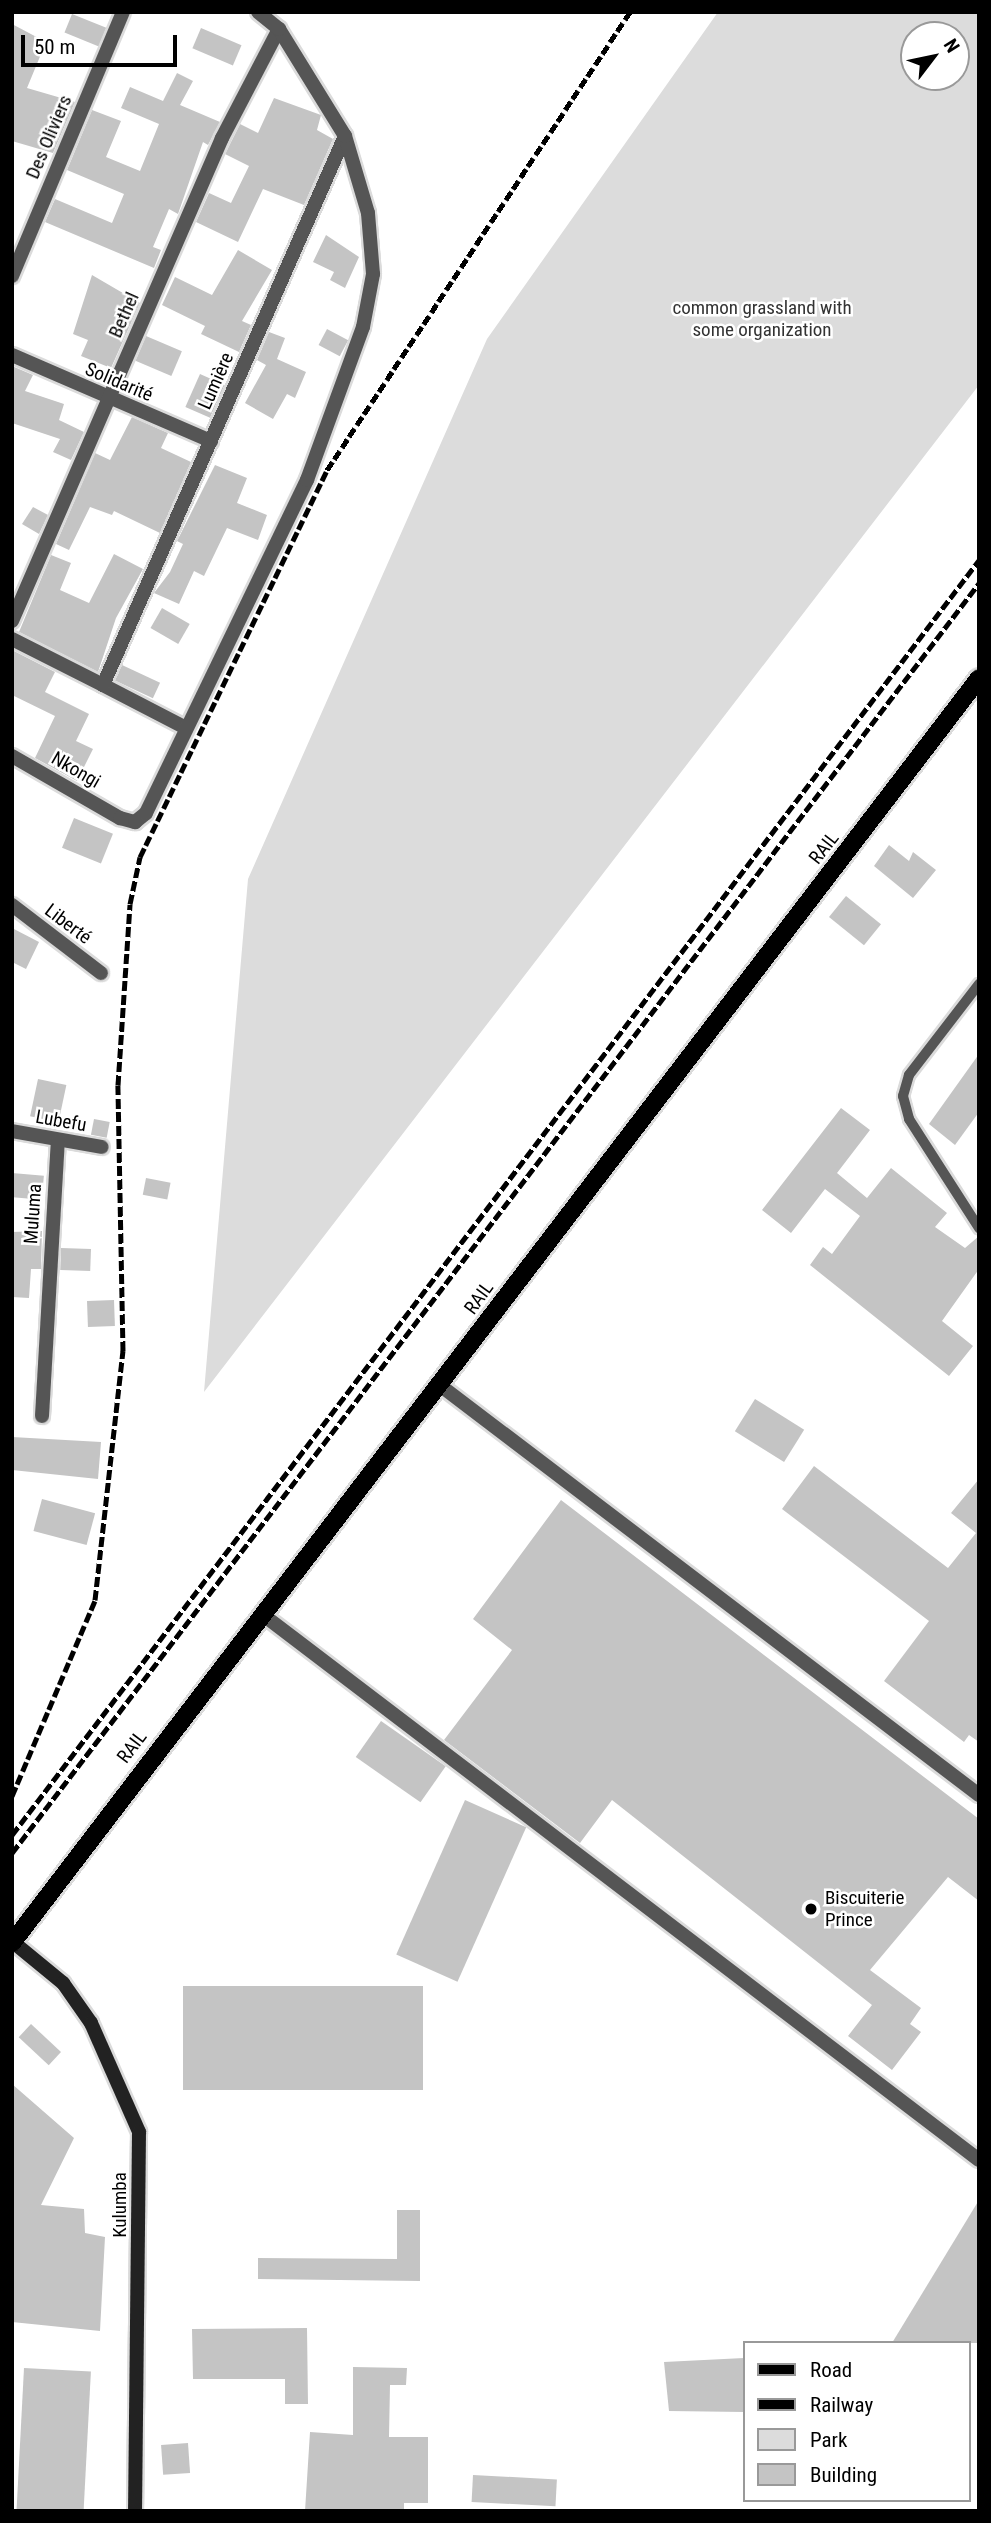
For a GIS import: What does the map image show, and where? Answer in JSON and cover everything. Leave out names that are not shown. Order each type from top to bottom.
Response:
[{"type":"main road","name":"RAIL","points":[[13,1942],[262,1614],[441,1386],[590,1181],[979,678]]},
{"type":"street","name":"Des Oliviers","points":[[12,276],[124,12]]},
{"type":"street","points":[[12,639],[186,728],[307,480],[363,327],[373,274],[368,213],[345,136],[279,29],[258,12]]},
{"type":"street","name":"Bethel","points":[[12,621],[222,138],[279,29]]},
{"type":"street","name":"Lumière","points":[[103,685],[345,136]]},
{"type":"street","name":"Solidarité","points":[[12,355],[108,399],[211,441]]},
{"type":"street","name":"Nkongi","points":[[12,756],[120,818],[135,822],[146,813],[186,728]]},
{"type":"street","name":"Liberté","points":[[12,905],[101,973]]},
{"type":"street","name":"Lubefu","points":[[12,1131],[102,1147]]},
{"type":"street","name":"Muluma","points":[[42,1416],[58,1141]]},
{"type":"street","points":[[441,1386],[979,1795]]},
{"type":"street","points":[[262,1614],[979,2160]]},
{"type":"street","name":"Kulumba","points":[[13,1942],[63,1983],[92,2023],[139,2132],[135,2511]]},
{"type":"lane","points":[[979,984],[909,1075],[903,1097],[909,1119],[979,1227]]},
{"type":"green space","name":"common grassland with some organization","points":[[718,12],[979,12],[979,385],[204,1392],[248,879],[487,339]]},
{"type":"building","points":[[72,14],[106,28],[99,46],[65,33]]},
{"type":"building","points":[[12,24],[46,42],[27,88],[75,102],[53,153],[12,141]]},
{"type":"building","points":[[201,28],[242,45],[233,65],[192,48]]},
{"type":"building","points":[[177,73],[193,81],[180,105],[220,122],[208,145],[203,142],[178,214],[169,209],[153,247],[161,250],[154,268],[45,222],[55,199],[112,223],[124,194],[67,170],[92,110],[121,121],[106,157],[140,171],[159,124],[121,108],[130,87],[163,101]]},
{"type":"building","points":[[274,98],[321,115],[317,130],[333,139],[304,205],[263,189],[238,242],[196,222],[209,193],[231,203],[249,166],[225,154],[240,124],[258,133]]},
{"type":"building","points":[[326,235],[359,257],[345,288],[330,280],[334,272],[313,262]]},
{"type":"building","points":[[238,250],[272,270],[242,321],[251,325],[239,352],[201,334],[205,326],[162,305],[175,277],[212,295]]},
{"type":"building","points":[[92,275],[140,303],[111,368],[81,356],[88,340],[73,334]]},
{"type":"building","points":[[327,329],[348,340],[340,356],[319,345]]},
{"type":"building","points":[[269,332],[285,338],[277,359],[306,372],[295,398],[287,394],[273,419],[245,403],[266,365],[257,360]]},
{"type":"building","points":[[146,336],[182,351],[171,376],[135,361]]},
{"type":"building","points":[[12,366],[33,375],[25,391],[64,404],[59,420],[84,432],[71,460],[53,452],[60,439],[12,423]]},
{"type":"building","points":[[200,374],[225,385],[210,418],[185,407]]},
{"type":"building","points":[[132,417],[168,433],[161,448],[191,462],[160,533],[114,511],[112,515],[90,507],[69,550],[56,544],[95,453],[110,460]]},
{"type":"building","points":[[215,465],[247,478],[237,503],[267,515],[258,540],[227,528],[204,576],[194,571],[179,604],[154,593],[170,572],[183,544],[177,541]]},
{"type":"building","points":[[33,507],[48,515],[39,534],[22,524]]},
{"type":"building","points":[[114,554],[143,569],[116,618],[98,672],[19,632],[51,555],[71,563],[60,590],[89,603]]},
{"type":"building","points":[[162,608],[190,624],[178,644],[150,628]]},
{"type":"building","points":[[12,650],[55,672],[45,692],[89,714],[76,741],[93,749],[77,781],[35,758],[55,716],[12,695]]},
{"type":"building","points":[[122,665],[160,683],[153,698],[115,680]]},
{"type":"building","points":[[74,818],[113,834],[101,863],[62,848]]},
{"type":"building","points":[[889,845],[909,861],[913,852],[936,870],[913,898],[874,866]]},
{"type":"building","points":[[846,896],[881,924],[864,945],[829,917]]},
{"type":"building","points":[[12,928],[39,942],[26,969],[12,962]]},
{"type":"building","points":[[979,1054],[979,1112],[955,1145],[929,1124]]},
{"type":"building","points":[[38,1079],[66,1085],[58,1122],[30,1116]]},
{"type":"building","points":[[841,1108],[870,1130],[837,1173],[867,1198],[891,1168],[947,1213],[935,1227],[965,1248],[979,1236],[979,1269],[942,1321],[973,1346],[949,1376],[810,1265],[823,1247],[832,1254],[860,1216],[825,1189],[791,1233],[762,1210]]},
{"type":"building","points":[[94,1119],[110,1122],[107,1138],[91,1135]]},
{"type":"building","points":[[12,1173],[44,1176],[42,1200],[12,1197]]},
{"type":"building","points":[[146,1178],[171,1183],[167,1199],[143,1195]]},
{"type":"building","points":[[42,1231],[41,1269],[31,1269],[29,1298],[12,1297],[12,1232]]},
{"type":"building","points":[[61,1248],[91,1249],[90,1271],[60,1270]]},
{"type":"building","points":[[114,1300],[115,1326],[88,1327],[87,1301]]},
{"type":"building","points":[[755,1399],[804,1430],[784,1462],[735,1431]]},
{"type":"building","points":[[12,1437],[101,1442],[98,1479],[12,1470]]},
{"type":"building","points":[[814,1466],[948,1568],[976,1533],[951,1513],[979,1479],[979,1742],[969,1735],[964,1742],[884,1681],[929,1621],[782,1509]]},
{"type":"building","points":[[42,1499],[95,1513],[87,1545],[33,1531]]},
{"type":"building","points":[[561,1500],[979,1819],[979,1901],[948,1877],[870,1970],[921,2008],[910,2024],[921,2032],[892,2070],[848,2036],[872,2005],[612,1800],[580,1843],[444,1740],[512,1650],[473,1619]]},
{"type":"building","points":[[381,1721],[446,1766],[420,1802],[356,1757]]},
{"type":"building","points":[[465,1800],[526,1827],[457,1982],[396,1954]]},
{"type":"building","points":[[183,1986],[423,1986],[423,2090],[183,2090]]},
{"type":"building","points":[[31,2024],[61,2052],[49,2065],[19,2037]]},
{"type":"building","points":[[12,2084],[74,2138],[41,2205],[84,2209],[85,2233],[105,2237],[100,2331],[12,2322]]},
{"type":"building","points":[[979,2200],[979,2343],[893,2341]]},
{"type":"building","points":[[397,2210],[420,2210],[420,2281],[258,2279],[258,2258],[397,2259]]},
{"type":"building","points":[[307,2328],[308,2404],[285,2404],[285,2379],[193,2379],[192,2329]]},
{"type":"building","points":[[743,2358],[743,2412],[669,2411],[664,2362]]},
{"type":"building","points":[[353,2367],[407,2368],[406,2385],[390,2385],[389,2437],[428,2437],[428,2503],[404,2503],[404,2511],[305,2511],[310,2432],[353,2435]]},
{"type":"building","points":[[24,2368],[91,2372],[84,2511],[17,2511]]},
{"type":"building","points":[[188,2443],[190,2473],[163,2475],[161,2445]]},
{"type":"building","points":[[473,2475],[557,2479],[555,2506],[472,2502]]},
{"type":"railway","points":[[12,1796],[95,1600],[123,1351],[118,1085],[130,904],[140,857],[327,470],[630,12]]},
{"type":"railway","points":[[12,1835],[979,560]]},
{"type":"railway","points":[[12,1853],[979,583]]},
{"type":"place","name":"Biscuiterie Prince","points":[[811,1909]]}]
